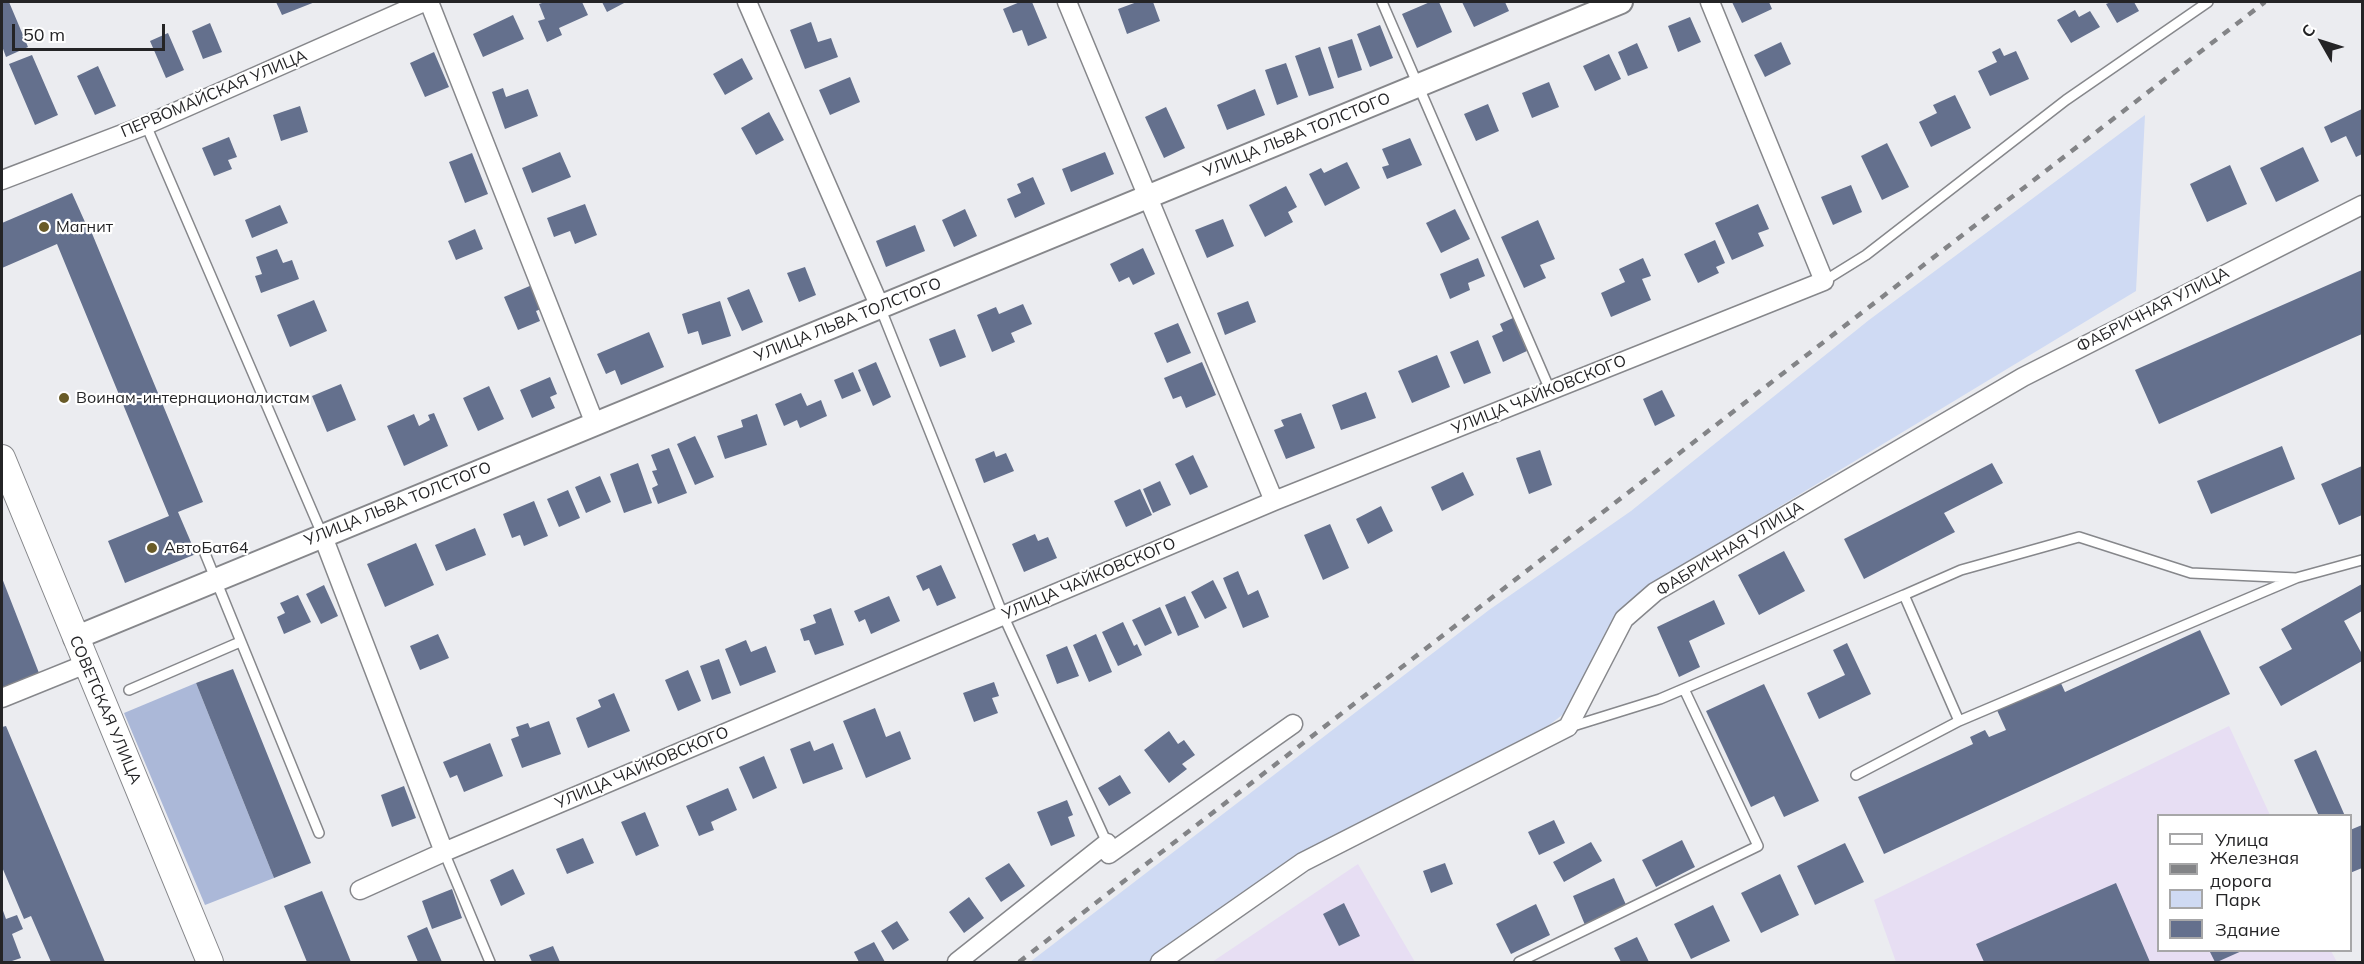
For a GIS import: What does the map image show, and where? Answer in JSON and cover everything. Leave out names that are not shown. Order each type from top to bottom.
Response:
[{"type":"main road","name":"СОВЕТСКАЯ УЛИЦА","points":[[2,458],[210,963]]},
{"type":"street","name":"ПЕРВОМАЙСКАЯ УЛИЦА","points":[[2,180],[146,125],[424,2]]},
{"type":"street","points":[[429,2],[595,424]]},
{"type":"street","points":[[747,2],[880,307]]},
{"type":"street","points":[[1067,2],[1275,501]]},
{"type":"street","name":"УЛИЦА ЛЬВА ТОЛСТОГО","points":[[75,638],[322,534],[1621,2]]},
{"type":"street","points":[[1710,2],[1824,282]]},
{"type":"street","name":"ФАБРИЧНАЯ УЛИЦА","points":[[1568,727],[1624,619],[1655,592],[2023,376],[2362,205]]},
{"type":"street","name":"УЛИЦА ЧАЙКОВСКОГО","points":[[360,890],[444,852],[1275,501],[1824,282]]},
{"type":"street","points":[[322,534],[444,852]]},
{"type":"street","points":[[2,698],[86,664]]},
{"type":"street","points":[[957,963],[1107,843],[1109,854],[1293,724]]},
{"type":"street","points":[[1160,963],[1303,862],[1568,727]]},
{"type":"lane","points":[[1382,2],[1550,390]]},
{"type":"lane","points":[[1824,282],[1866,255],[2067,100],[2208,2]]},
{"type":"lane","points":[[146,125],[322,534]]},
{"type":"lane","points":[[880,307],[1003,615],[1107,843]]},
{"type":"lane","points":[[1568,727],[1660,699],[1961,570],[2079,537],[2191,573],[2296,578]]},
{"type":"lane","points":[[204,551],[319,833]]},
{"type":"lane","points":[[1856,775],[1959,721],[2296,578],[2362,560]]},
{"type":"lane","points":[[1904,595],[1959,721]]},
{"type":"lane","points":[[129,690],[240,642]]},
{"type":"lane","points":[[1519,963],[1758,846],[1684,689]]},
{"type":"lane","points":[[444,852],[490,963]]},
{"type":"shaded area","points":[[196,683],[274,878],[205,905],[124,713]]},
{"type":"shaded area","points":[[2229,726],[2270,814],[2157,814],[2157,952],[2332,952],[2337,962],[1896,962],[1874,900]]},
{"type":"shaded area","points":[[1358,864],[1415,962],[1212,962]]},
{"type":"green space","points":[[2145,115],[2136,291],[1663,577],[1630,603],[1608,627],[1566,712],[1548,726],[1300,856],[1149,962],[1030,962],[1489,610],[1631,511],[1869,320]]},
{"type":"building","points":[[2,2],[9,2],[28,47],[6,57],[2,46]]},
{"type":"building","points":[[276,2],[315,2],[282,15]]},
{"type":"building","points":[[582,2],[588,15],[559,28],[562,35],[547,42],[538,21],[545,19],[539,4]]},
{"type":"building","points":[[602,2],[626,2],[607,12]]},
{"type":"building","points":[[1020,2],[1032,2],[1047,38],[1028,46],[1022,30],[1013,33],[1003,9]]},
{"type":"building","points":[[1137,2],[1153,2],[1160,21],[1127,34],[1118,9]]},
{"type":"building","points":[[1430,2],[1439,2],[1452,32],[1417,48],[1402,14]]},
{"type":"building","points":[[1462,2],[1505,2],[1509,11],[1474,27]]},
{"type":"building","points":[[1732,2],[1769,2],[1772,9],[1742,23]]},
{"type":"building","points":[[2134,2],[2139,11],[2117,23],[2106,4]]},
{"type":"building","points":[[2075,10],[2079,17],[2090,11],[2100,27],[2071,43],[2057,20]]},
{"type":"building","points":[[513,15],[524,39],[483,57],[473,34]]},
{"type":"building","points":[[1690,17],[1701,42],[1678,52],[1668,26]]},
{"type":"building","points":[[811,22],[818,42],[831,38],[838,57],[805,69],[790,30]]},
{"type":"building","points":[[210,23],[222,52],[203,59],[192,31]]},
{"type":"building","points":[[1380,25],[1393,58],[1370,67],[1357,34]]},
{"type":"building","points":[[168,33],[184,70],[166,78],[150,41]]},
{"type":"building","points":[[1352,39],[1362,70],[1338,78],[1328,47]]},
{"type":"building","points":[[1781,42],[1791,64],[1765,77],[1754,55]]},
{"type":"building","points":[[1637,43],[1648,68],[1628,76],[1618,52]]},
{"type":"building","points":[[1320,47],[1334,88],[1309,96],[1295,56]]},
{"type":"building","points":[[2000,48],[2004,56],[2016,51],[2029,79],[1990,96],[1978,71],[1997,62],[1992,52]]},
{"type":"building","points":[[434,52],[449,87],[425,97],[410,63]]},
{"type":"building","points":[[1609,54],[1621,79],[1595,91],[1583,66]]},
{"type":"building","points":[[32,55],[58,115],[35,125],[9,64]]},
{"type":"building","points":[[742,58],[753,79],[725,95],[713,74]]},
{"type":"building","points":[[1286,63],[1298,97],[1277,105],[1265,70]]},
{"type":"building","points":[[98,66],[116,106],[95,115],[77,76]]},
{"type":"building","points":[[850,77],[860,102],[830,115],[819,90]]},
{"type":"building","points":[[1549,82],[1559,107],[1532,118],[1522,93]]},
{"type":"building","points":[[503,88],[506,97],[528,89],[538,116],[505,129],[492,92]]},
{"type":"building","points":[[1255,89],[1265,115],[1227,130],[1217,105]]},
{"type":"building","points":[[1955,95],[1971,128],[1931,147],[1919,122],[1937,113],[1933,105]]},
{"type":"building","points":[[1488,104],[1499,131],[1476,141],[1464,114]]},
{"type":"building","points":[[300,106],[308,132],[281,141],[273,115]]},
{"type":"building","points":[[1166,107],[1185,148],[1164,158],[1145,117]]},
{"type":"building","points":[[2362,109],[2362,154],[2356,157],[2346,136],[2331,143],[2324,127]]},
{"type":"building","points":[[769,112],[784,140],[756,155],[741,128]]},
{"type":"building","points":[[229,137],[237,157],[228,160],[232,169],[214,176],[202,148]]},
{"type":"building","points":[[1410,138],[1422,165],[1387,179],[1382,167],[1389,165],[1382,149]]},
{"type":"building","points":[[1887,143],[1909,187],[1882,200],[1861,156]]},
{"type":"building","points":[[2303,147],[2319,181],[2276,202],[2260,168]]},
{"type":"building","points":[[560,152],[571,177],[532,193],[522,168]]},
{"type":"building","points":[[1105,152],[1114,174],[1071,192],[1062,169]]},
{"type":"building","points":[[472,153],[488,194],[465,203],[449,162]]},
{"type":"building","points":[[1347,162],[1360,188],[1325,206],[1309,174],[1321,168],[1324,173]]},
{"type":"building","points":[[2230,165],[2247,204],[2207,222],[2190,184]]},
{"type":"building","points":[[1033,177],[1045,204],[1015,218],[1007,199],[1021,193],[1017,184]]},
{"type":"building","points":[[1851,185],[1862,212],[1833,225],[1821,197]]},
{"type":"building","points":[[1286,186],[1297,207],[1288,212],[1293,222],[1265,237],[1249,205]]},
{"type":"building","points":[[72,193],[91,231],[203,502],[178,512],[196,554],[125,583],[108,541],[169,516],[57,244],[2,268],[2,223]]},
{"type":"building","points":[[585,204],[597,235],[575,244],[570,231],[554,237],[547,218]]},
{"type":"building","points":[[1758,204],[1769,229],[1758,233],[1764,246],[1732,260],[1715,223]]},
{"type":"building","points":[[280,205],[288,223],[252,238],[245,220]]},
{"type":"building","points":[[965,209],[977,236],[954,247],[942,220]]},
{"type":"building","points":[[1455,209],[1470,239],[1441,253],[1426,223]]},
{"type":"building","points":[[1223,219],[1234,246],[1207,258],[1195,230]]},
{"type":"building","points":[[1538,220],[1555,259],[1540,265],[1546,278],[1524,288],[1501,237]]},
{"type":"building","points":[[915,225],[925,251],[886,267],[876,241]]},
{"type":"building","points":[[475,229],[483,249],[456,260],[448,241]]},
{"type":"building","points":[[1715,240],[1725,263],[1716,267],[1719,273],[1698,283],[1684,254]]},
{"type":"building","points":[[1143,248],[1155,274],[1133,285],[1129,277],[1119,282],[1110,264]]},
{"type":"building","points":[[277,249],[283,263],[292,260],[299,279],[261,293],[255,276],[262,274],[256,257]]},
{"type":"building","points":[[1478,258],[1485,276],[1468,283],[1470,290],[1450,299],[1440,274]]},
{"type":"building","points":[[1643,258],[1651,276],[1642,279],[1651,300],[1611,317],[1601,293],[1625,282],[1619,269]]},
{"type":"building","points":[[805,267],[816,295],[799,302],[787,273]]},
{"type":"building","points":[[2362,270],[2362,334],[2159,424],[2135,370]]},
{"type":"building","points":[[532,285],[541,309],[536,311],[540,321],[518,330],[504,297]]},
{"type":"building","points":[[749,289],[763,322],[742,331],[727,298]]},
{"type":"building","points":[[314,300],[327,331],[290,347],[277,315]]},
{"type":"building","points":[[720,301],[731,336],[702,345],[698,331],[688,334],[682,314]]},
{"type":"building","points":[[1248,301],[1256,322],[1225,335],[1217,313]]},
{"type":"building","points":[[1023,304],[1032,324],[1011,333],[1015,342],[992,352],[977,315],[996,307],[999,314]]},
{"type":"building","points":[[1513,318],[1527,351],[1503,362],[1492,336],[1503,331],[1500,324]]},
{"type":"building","points":[[1178,323],[1191,353],[1167,363],[1154,333]]},
{"type":"building","points":[[955,329],[966,357],[940,367],[929,339]]},
{"type":"building","points":[[649,332],[664,367],[621,385],[615,370],[606,374],[597,354]]},
{"type":"building","points":[[1478,340],[1491,373],[1464,384],[1450,352]]},
{"type":"building","points":[[1437,355],[1450,387],[1412,403],[1398,371]]},
{"type":"building","points":[[876,362],[891,397],[873,406],[858,370]]},
{"type":"building","points":[[1202,362],[1216,395],[1186,408],[1181,396],[1173,399],[1164,378]]},
{"type":"building","points":[[853,372],[861,391],[842,399],[834,380]]},
{"type":"building","points":[[550,377],[557,394],[550,397],[555,408],[532,418],[520,390]]},
{"type":"building","points":[[341,384],[356,420],[327,432],[312,396]]},
{"type":"building","points":[[489,386],[504,419],[478,431],[463,398]]},
{"type":"building","points":[[1662,390],[1675,416],[1655,426],[1643,399]]},
{"type":"building","points":[[1366,392],[1376,418],[1341,430],[1332,405]]},
{"type":"building","points":[[801,393],[807,406],[821,400],[827,416],[800,428],[797,420],[784,426],[775,404]]},
{"type":"building","points":[[434,413],[448,446],[404,466],[387,426],[414,414],[419,426],[430,420],[428,415]]},
{"type":"building","points":[[1301,413],[1315,448],[1286,459],[1274,430],[1284,426],[1281,420]]},
{"type":"building","points":[[757,414],[767,445],[725,459],[717,436],[743,427],[741,420]]},
{"type":"building","points":[[695,436],[714,477],[695,485],[677,444]]},
{"type":"building","points":[[2282,446],[2295,479],[2211,514],[2197,481]]},
{"type":"building","points":[[669,448],[687,493],[658,504],[652,488],[658,485],[652,471],[657,470],[651,455]]},
{"type":"building","points":[[1540,450],[1552,485],[1529,494],[1516,458]]},
{"type":"building","points":[[994,451],[996,457],[1006,453],[1014,471],[984,483],[975,459]]},
{"type":"building","points":[[1193,455],[1208,487],[1190,495],[1175,464]]},
{"type":"building","points":[[638,463],[652,503],[624,513],[610,474]]},
{"type":"building","points":[[1992,463],[2003,483],[1944,513],[1955,532],[1864,579],[1844,539]]},
{"type":"building","points":[[2362,466],[2362,515],[2339,525],[2321,484]]},
{"type":"building","points":[[1463,472],[1474,495],[1442,511],[1431,487]]},
{"type":"building","points":[[600,476],[611,502],[586,513],[575,487]]},
{"type":"building","points":[[1160,481],[1171,505],[1153,513],[1143,489]]},
{"type":"building","points":[[1140,489],[1152,515],[1126,527],[1114,501]]},
{"type":"building","points":[[568,490],[580,518],[559,527],[547,499]]},
{"type":"building","points":[[534,501],[548,536],[524,546],[520,535],[512,538],[503,514]]},
{"type":"building","points":[[1381,506],[1393,531],[1368,544],[1356,519]]},
{"type":"building","points":[[1330,524],[1349,568],[1323,580],[1304,535]]},
{"type":"building","points":[[475,528],[486,555],[446,571],[435,545]]},
{"type":"building","points":[[1035,534],[1038,541],[1048,537],[1057,558],[1024,572],[1012,544]]},
{"type":"building","points":[[416,543],[434,585],[385,607],[367,564]]},
{"type":"building","points":[[1784,551],[1805,591],[1759,615],[1738,575]]},
{"type":"building","points":[[941,565],[956,598],[937,606],[929,588],[923,591],[916,576]]},
{"type":"building","points":[[1238,571],[1248,595],[1258,590],[1269,617],[1243,628],[1223,578]]},
{"type":"building","points":[[2,578],[39,673],[2,688]]},
{"type":"building","points":[[1213,580],[1227,608],[1205,619],[1191,592]]},
{"type":"building","points":[[2362,584],[2362,611],[2344,621],[2362,654],[2362,661],[2281,706],[2259,667],[2292,649],[2281,629]]},
{"type":"building","points":[[324,585],[338,616],[321,624],[306,594]]},
{"type":"building","points":[[298,595],[311,622],[284,634],[277,617],[285,613],[280,603]]},
{"type":"building","points":[[889,596],[900,621],[871,634],[865,619],[859,622],[854,611]]},
{"type":"building","points":[[1185,596],[1199,627],[1178,636],[1165,605]]},
{"type":"building","points":[[1714,600],[1725,624],[1689,641],[1700,667],[1679,677],[1657,627]]},
{"type":"building","points":[[1160,607],[1172,633],[1145,646],[1132,620]]},
{"type":"building","points":[[831,608],[844,645],[815,655],[809,640],[804,641],[800,629],[816,623],[813,615]]},
{"type":"building","points":[[1123,622],[1134,646],[1137,644],[1142,655],[1118,666],[1102,632]]},
{"type":"building","points":[[2200,630],[2230,694],[1884,854],[1858,797],[1973,744],[1970,737],[1985,730],[1989,737],[2006,730],[1996,708],[2059,679],[2065,692]]},
{"type":"building","points":[[438,634],[449,658],[420,670],[410,646]]},
{"type":"building","points":[[1096,634],[1112,672],[1089,682],[1073,645]]},
{"type":"building","points":[[746,640],[751,652],[766,646],[776,672],[740,686],[725,649]]},
{"type":"building","points":[[1847,643],[1871,694],[1819,719],[1807,693],[1845,675],[1833,650]]},
{"type":"building","points":[[1067,646],[1079,676],[1057,684],[1046,655]]},
{"type":"building","points":[[719,659],[731,693],[712,700],[700,666]]},
{"type":"building","points":[[233,669],[311,863],[274,878],[196,683]]},
{"type":"building","points":[[688,670],[701,701],[678,711],[665,680]]},
{"type":"building","points":[[994,682],[999,696],[992,698],[998,713],[974,722],[963,693]]},
{"type":"building","points":[[1764,684],[1819,801],[1784,817],[1774,796],[1751,807],[1706,711]]},
{"type":"building","points":[[614,693],[630,731],[588,748],[576,718],[601,707],[598,700]]},
{"type":"building","points":[[875,708],[886,737],[900,731],[911,759],[866,778],[843,721]]},
{"type":"building","points":[[549,721],[561,754],[522,768],[511,739],[519,736],[516,727],[528,723],[530,728]]},
{"type":"building","points":[[6,726],[105,962],[51,962],[31,916],[24,919],[2,867],[2,727]]},
{"type":"building","points":[[1169,731],[1178,744],[1184,740],[1195,755],[1182,764],[1187,769],[1169,783],[1144,750]]},
{"type":"building","points":[[810,741],[814,751],[833,743],[843,769],[803,784],[790,749]]},
{"type":"building","points":[[490,743],[503,776],[464,792],[457,775],[450,778],[443,762]]},
{"type":"building","points":[[2316,750],[2344,814],[2318,814],[2294,760]]},
{"type":"building","points":[[764,756],[777,788],[753,799],[739,767]]},
{"type":"building","points":[[1120,775],[1131,793],[1109,806],[1098,788]]},
{"type":"building","points":[[404,786],[416,818],[392,827],[381,795]]},
{"type":"building","points":[[728,788],[737,810],[711,822],[714,830],[699,836],[686,806]]},
{"type":"building","points":[[1067,800],[1073,815],[1068,817],[1075,836],[1051,846],[1037,812]]},
{"type":"building","points":[[645,812],[659,846],[636,856],[621,822]]},
{"type":"building","points":[[1554,820],[1565,843],[1539,855],[1528,832]]},
{"type":"building","points":[[2362,825],[2362,868],[2352,872],[2352,829]]},
{"type":"building","points":[[583,838],[594,863],[567,874],[556,849]]},
{"type":"building","points":[[1682,840],[1695,867],[1656,887],[1642,860]]},
{"type":"building","points":[[1591,842],[1602,861],[1564,882],[1553,862]]},
{"type":"building","points":[[1845,843],[1864,882],[1815,905],[1797,866]]},
{"type":"building","points":[[1009,863],[1025,886],[1001,902],[985,878]]},
{"type":"building","points":[[1445,863],[1453,884],[1431,893],[1423,871]]},
{"type":"building","points":[[513,869],[525,894],[501,906],[490,880]]},
{"type":"building","points":[[1780,874],[1799,915],[1761,933],[1741,893]]},
{"type":"building","points":[[1614,878],[1627,907],[1585,925],[1573,896]]},
{"type":"building","points":[[2116,883],[2150,962],[1984,962],[1976,944]]},
{"type":"building","points":[[452,889],[462,918],[432,929],[422,901]]},
{"type":"building","points":[[322,891],[351,962],[307,962],[284,906]]},
{"type":"building","points":[[969,897],[984,918],[964,933],[949,912]]},
{"type":"building","points":[[1344,903],[1360,936],[1339,946],[1323,914]]},
{"type":"building","points":[[1536,904],[1550,935],[1511,954],[1496,924]]},
{"type":"building","points":[[1713,905],[1730,941],[1691,959],[1674,924]]},
{"type":"building","points":[[2,908],[6,919],[17,915],[23,929],[12,934],[21,958],[9,962],[2,962]]},
{"type":"building","points":[[897,921],[909,940],[893,950],[881,931]]},
{"type":"building","points":[[427,927],[442,962],[418,962],[407,936]]},
{"type":"building","points":[[1637,937],[1649,962],[1621,962],[1614,948]]},
{"type":"building","points":[[874,942],[885,962],[859,962],[854,952]]},
{"type":"building","points":[[553,946],[560,962],[532,962],[529,955]]},
{"type":"building","points":[[2210,952],[2240,952],[2217,962]]},
{"type":"railway","points":[[1019,962],[2265,2]]},
{"type":"place","name":"Магнит","points":[[44,227]]},
{"type":"place","name":"Воинам-интернационалистам","points":[[64,398]]},
{"type":"place","name":"АвтоБат64","points":[[152,548]]}]
